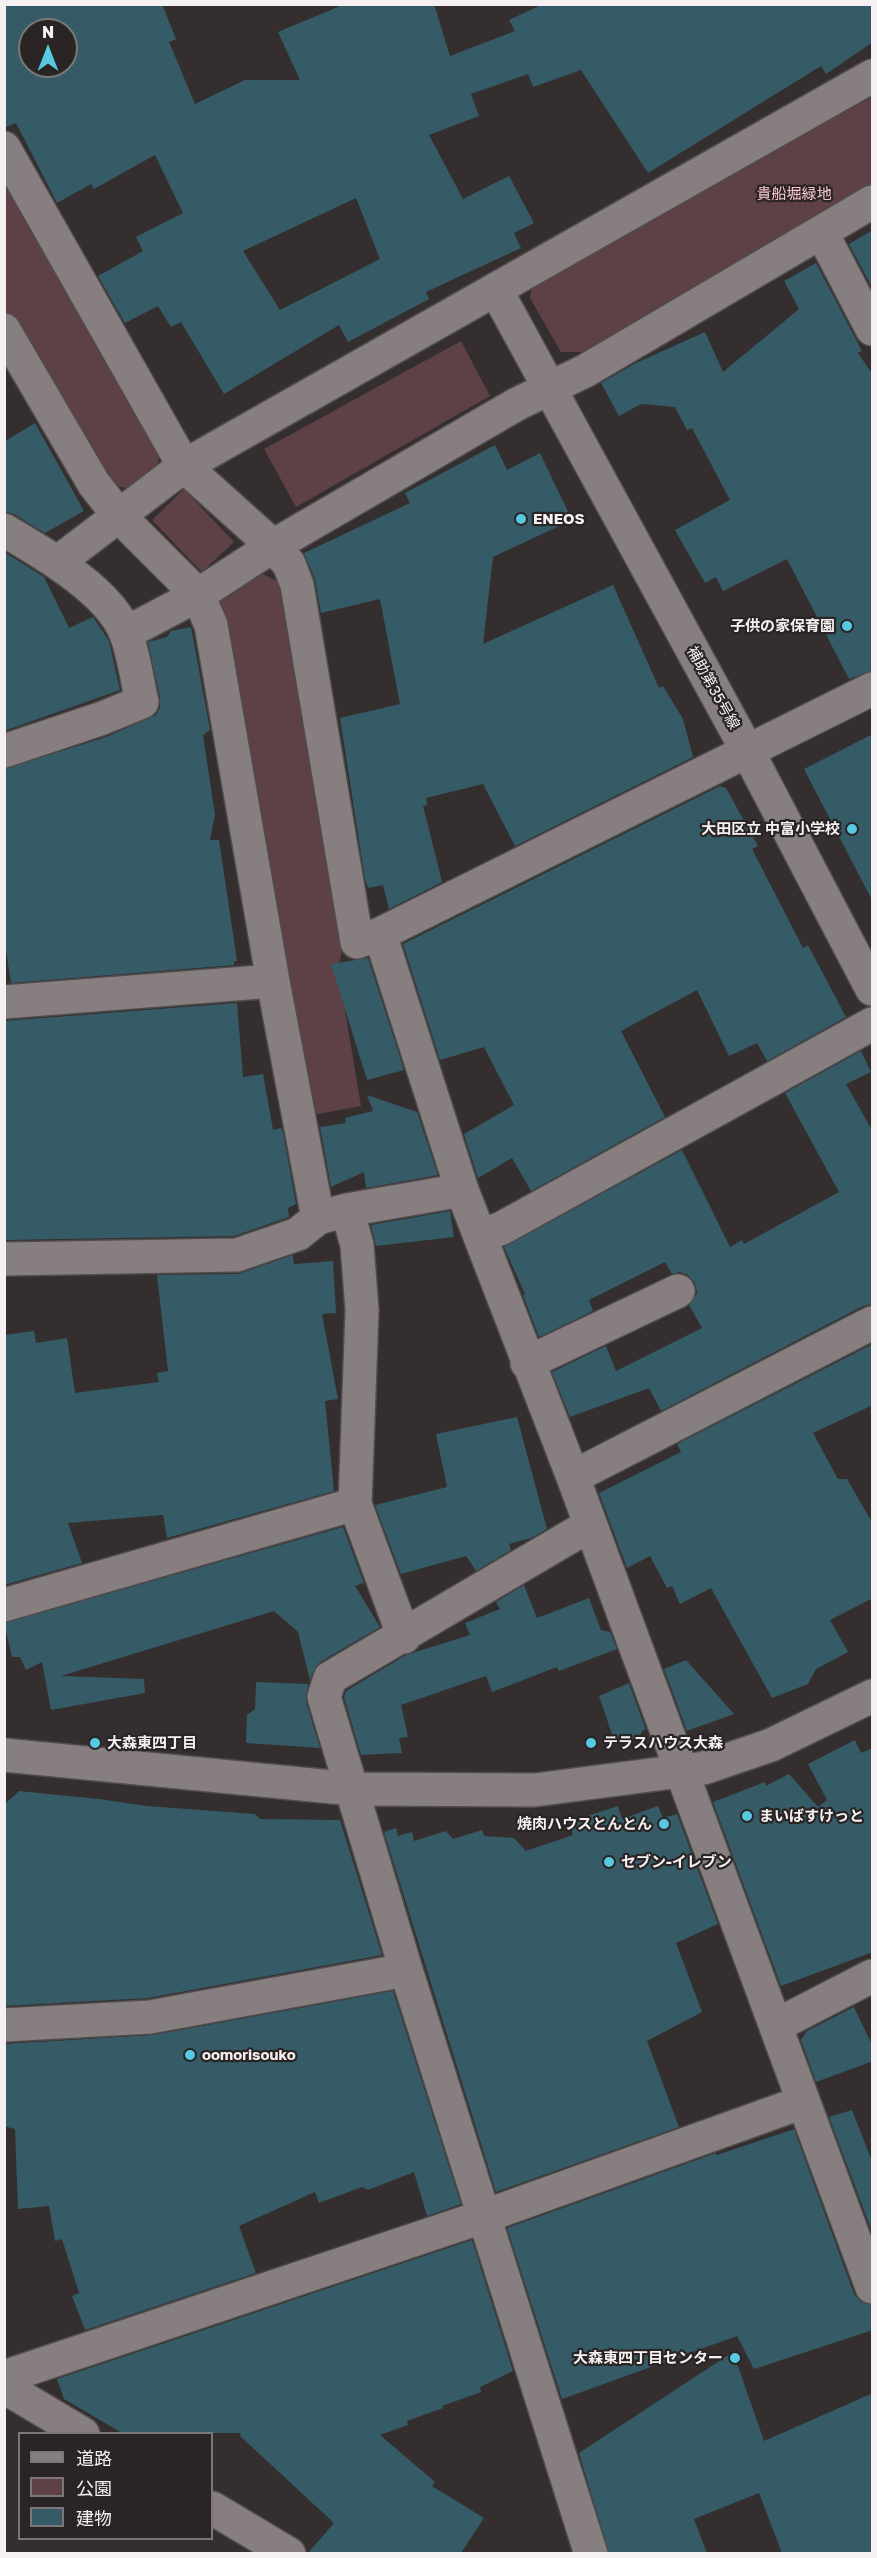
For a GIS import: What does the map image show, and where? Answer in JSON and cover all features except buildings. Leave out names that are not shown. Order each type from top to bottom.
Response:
[{"type":"street","points":[[58,562],[184,466],[873,76]]},
{"type":"street","points":[[4,148],[184,466],[273,546],[289,564],[297,585],[357,942],[380,934],[873,689]]},
{"type":"street","points":[[126,633],[198,596],[273,546],[517,404],[585,371],[873,202]]},
{"type":"street","points":[[822,233],[873,328]]},
{"type":"street","name":"補助第35号線","points":[[496,290],[748,752],[873,989]]},
{"type":"street","points":[[4,330],[94,484],[118,516],[198,596],[212,625],[273,981],[333,1214],[357,1245],[362,1310],[355,1504],[404,1637]]},
{"type":"street","points":[[4,530],[58,562],[113,609],[126,633],[142,702],[100,719],[4,751]]},
{"type":"street","points":[[380,934],[462,1190],[573,1477],[873,2287]]},
{"type":"street","points":[[4,1002],[273,981]]},
{"type":"street","points":[[481,1236],[502,1228],[873,1024]]},
{"type":"street","points":[[4,1259],[237,1255],[298,1234],[333,1214],[462,1190]]},
{"type":"street","points":[[527,1363],[678,1291]]},
{"type":"street","points":[[573,1477],[873,1323]]},
{"type":"street","points":[[4,1605],[355,1504]]},
{"type":"street","points":[[590,1525],[404,1637],[330,1678],[324,1697],[406,1970],[591,2553]]},
{"type":"street","points":[[4,1755],[353,1789],[536,1790],[704,1768],[771,1744],[873,1696]]},
{"type":"street","points":[[4,2025],[150,2017],[406,1970]]},
{"type":"street","points":[[777,2025],[873,1976]]},
{"type":"street","points":[[4,2377],[485,2216],[803,2102]]},
{"type":"street","points":[[4,2387],[81,2432]]},
{"type":"street","points":[[213,2509],[289,2553]]},
{"type":"green space","name":"貴船堀緑地","points":[[872,97],[872,202],[587,352],[561,352],[530,298],[532,283]]},
{"type":"green space","points":[[4,162],[163,444],[156,468],[130,489],[109,484],[5,315]]},
{"type":"green space","points":[[461,341],[490,396],[296,507],[264,449]]},
{"type":"green space","points":[[184,489],[234,542],[202,572],[152,520]]},
{"type":"green space","points":[[263,574],[280,583],[346,934],[338,968],[361,1106],[313,1115],[219,601]]},
{"type":"place","name":"ENEOS","points":[[521,519]]},
{"type":"place","name":"子供の家保育園","points":[[847,626]]},
{"type":"place","name":"大田区立 中富小学校","points":[[852,829]]},
{"type":"place","name":"大森東四丁目","points":[[95,1743]]},
{"type":"place","name":"テラスハウス大森","points":[[591,1743]]},
{"type":"place","name":"まいばすけっと","points":[[747,1816]]},
{"type":"place","name":"焼肉ハウスとんとん","points":[[664,1824]]},
{"type":"place","name":"セブン-イレブン","points":[[609,1862]]},
{"type":"place","name":"oomorisouko","points":[[190,2055]]},
{"type":"place","name":"大森東四丁目センター","points":[[735,2358]]}]
